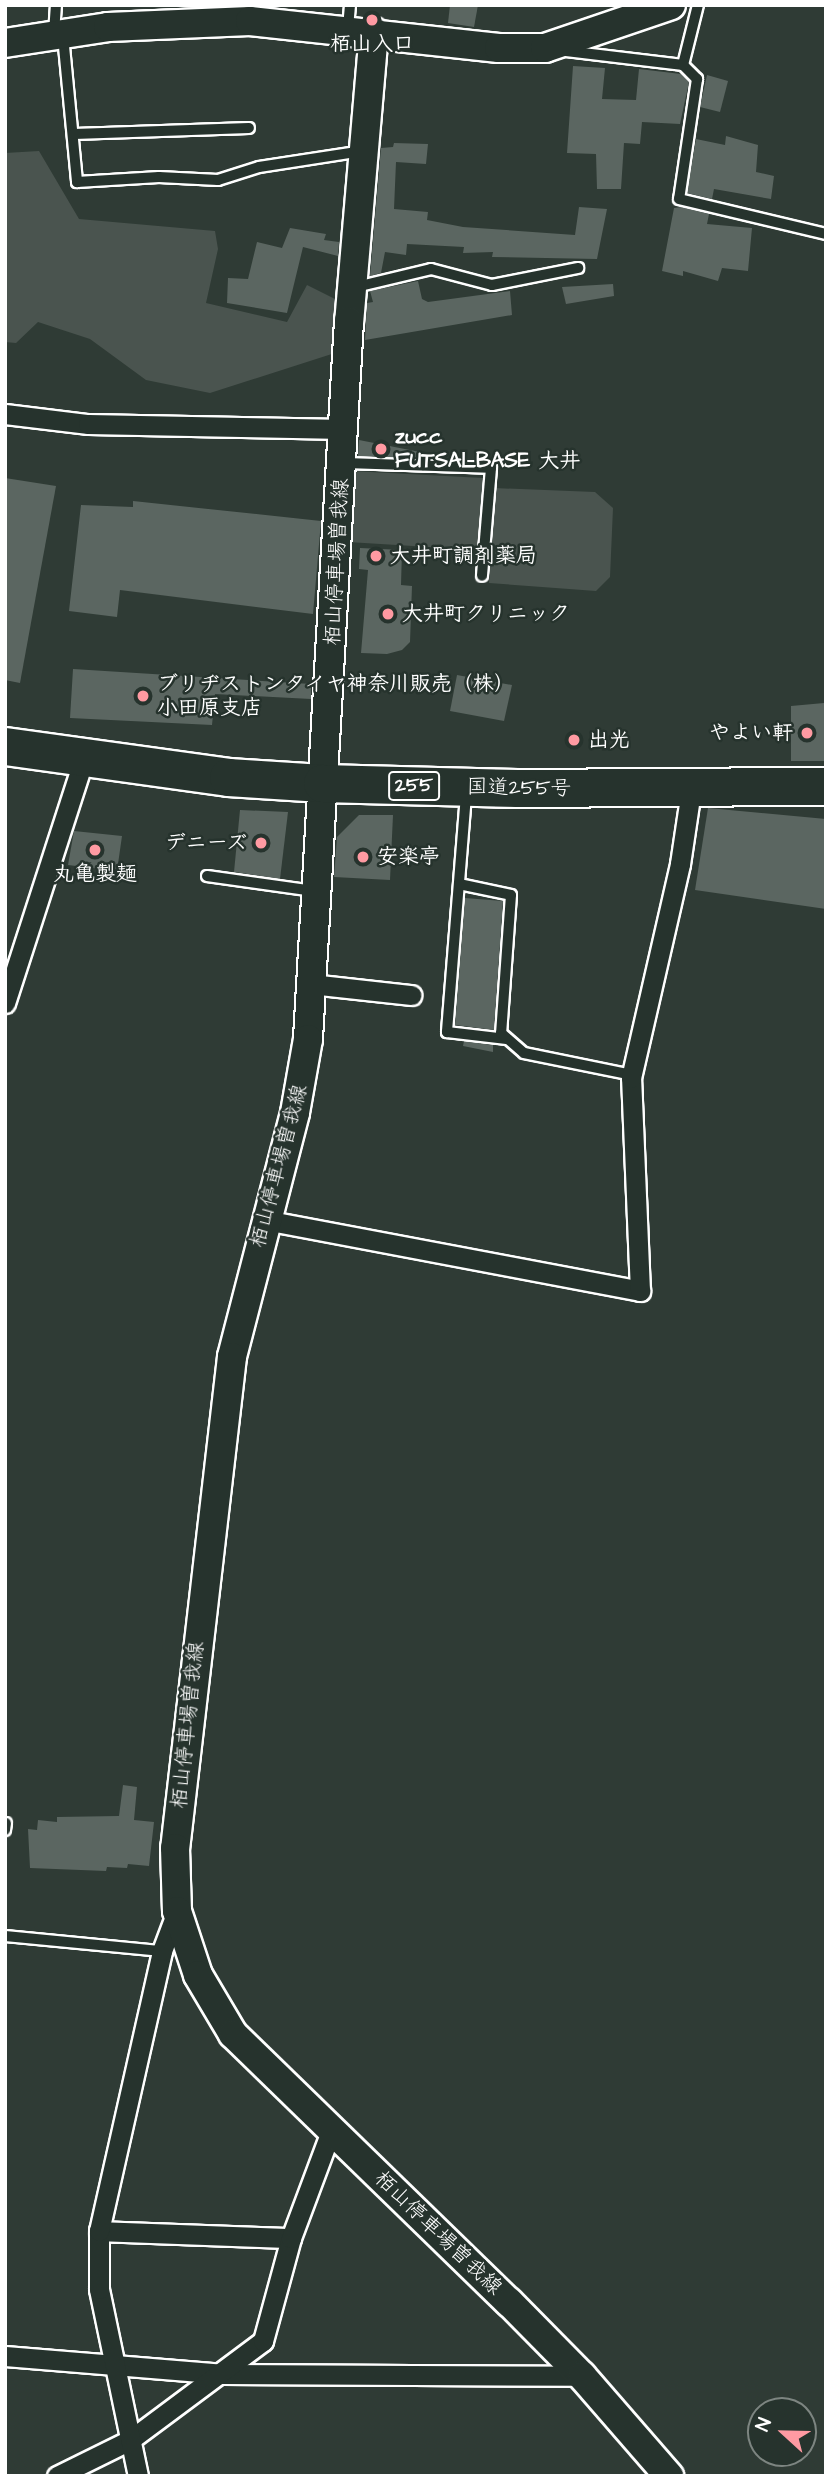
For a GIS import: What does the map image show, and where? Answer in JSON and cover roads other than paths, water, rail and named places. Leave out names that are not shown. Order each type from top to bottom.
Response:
[{"type":"highway","name":"国道255号","points":[[5,746],[84,759],[322,783],[691,790],[826,786]]},
{"type":"main road","points":[[5,43],[57,24],[250,21],[357,22],[499,48],[545,48],[671,5]]},
{"type":"main road","name":"栢山停車場曽我線","points":[[357,22],[363,151],[352,288],[312,984],[304,1074],[265,1220],[230,1371],[175,1849],[177,1911],[198,1975],[233,2034],[582,2376],[669,2476]]},
{"type":"street","points":[[5,414],[88,424],[344,429]]},
{"type":"street","points":[[5,1003],[84,759]]},
{"type":"street","points":[[265,1220],[640,1291],[632,1076],[680,864],[691,790]]},
{"type":"street","points":[[312,984],[411,995]]},
{"type":"street","points":[[138,2476],[99,2290],[99,2231],[162,1951],[177,1911]]},
{"type":"street","points":[[58,2476],[130,2440],[224,2374],[263,2341],[291,2238],[331,2131]]},
{"type":"street","points":[[99,2231],[291,2238]]},
{"type":"street","points":[[5,2356],[224,2374],[582,2376]]},
{"type":"lane","points":[[683,65],[698,5]]},
{"type":"lane","points":[[57,24],[74,134],[77,182],[159,177],[218,180],[260,167],[363,151]]},
{"type":"lane","points":[[545,48],[683,65],[697,79],[679,199],[826,234]]},
{"type":"lane","points":[[74,134],[249,128]]},
{"type":"lane","points":[[352,288],[431,269],[492,285],[578,268]]},
{"type":"lane","points":[[342,463],[491,468],[482,576]]},
{"type":"lane","points":[[467,787],[447,1032],[504,1036],[524,1053],[632,1076]]},
{"type":"lane","points":[[207,876],[317,891]]},
{"type":"lane","points":[[459,884],[511,895],[504,1036]]},
{"type":"lane","points":[[5,1830],[6,1823]]},
{"type":"lane","points":[[5,1936],[162,1951]]},
{"type":"place","name":"栢山入口","points":[[372,20]]},
{"type":"place","name":"zucc FUTSALBASE 大井","points":[[381,449]]},
{"type":"place","name":"大井町調剤薬局","points":[[376,556]]},
{"type":"place","name":"大井町クリニック","points":[[388,614]]},
{"type":"place","name":"ブリヂストンタイヤ神奈川販売（株） 小田原支店","points":[[143,696]]},
{"type":"place","name":"やよい軒","points":[[807,733]]},
{"type":"place","name":"出光","points":[[574,740]]},
{"type":"place","name":"デニーズ","points":[[261,843]]},
{"type":"place","name":"丸亀製麺","points":[[95,850]]},
{"type":"place","name":"安楽亭","points":[[363,857]]}]
